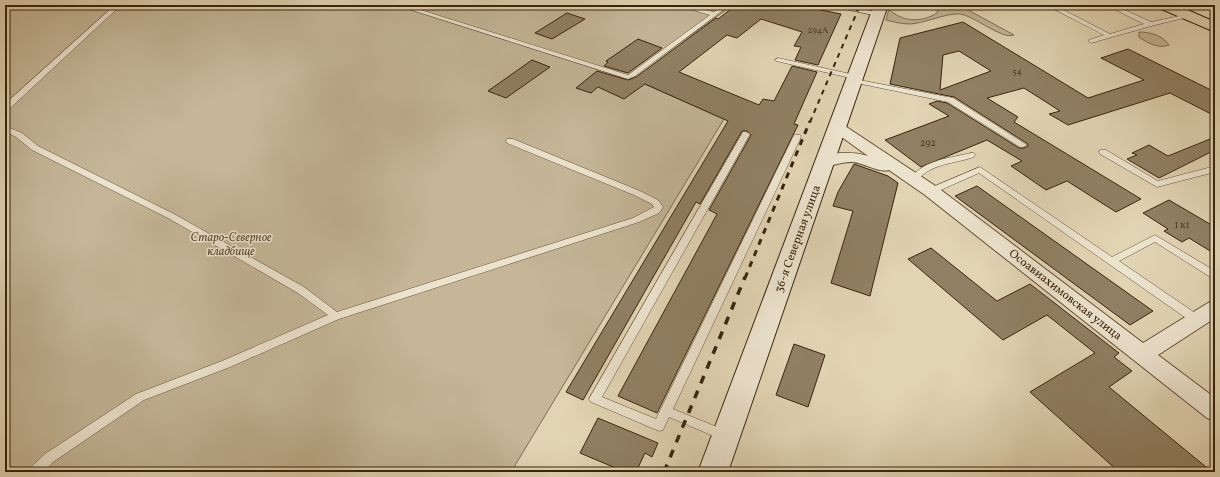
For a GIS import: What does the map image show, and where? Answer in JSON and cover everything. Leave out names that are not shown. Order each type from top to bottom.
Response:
[{"type":"main road","points":[[1164,5],[1215,27]]},
{"type":"main road","name":"36-я Северная улица","points":[[713,472],[880,10]]},
{"type":"street","name":"Осоавиахимовская улица","points":[[837,126],[931,191],[1215,411]]},
{"type":"street","name":"Осоавиахимовская улица","points":[[825,162],[835,157],[852,156],[870,160],[914,179]]},
{"type":"street","points":[[1142,354],[1215,308]]},
{"type":"lane","points":[[5,108],[118,5]]},
{"type":"lane","points":[[399,5],[628,76],[727,5]]},
{"type":"lane","points":[[679,5],[714,14]]},
{"type":"lane","points":[[829,5],[880,10]]},
{"type":"lane","points":[[1049,5],[1110,36]]},
{"type":"lane","points":[[1109,5],[1150,24]]},
{"type":"lane","points":[[1091,41],[1150,24],[1176,20],[1189,16]]},
{"type":"lane","points":[[778,60],[950,100],[1023,144]]},
{"type":"lane","points":[[5,128],[19,135],[35,148],[170,216],[301,290],[336,316]]},
{"type":"lane","points":[[746,134],[595,399],[659,426],[797,137]]},
{"type":"lane","points":[[34,472],[49,458],[140,397],[226,364],[336,316],[636,220],[656,211],[659,206],[655,202],[637,193],[510,141]]},
{"type":"lane","points":[[1102,152],[1157,184],[1215,169]]},
{"type":"lane","points":[[914,179],[917,174],[924,169],[935,165],[964,159],[971,155]]},
{"type":"lane","points":[[931,191],[980,170],[1197,320]]},
{"type":"lane","points":[[1112,261],[1155,238],[1215,276]]},
{"type":"lane","points":[[666,411],[726,436]]},
{"type":"green space","name":"Старо-Северное кладбище","points":[[5,5],[733,5],[631,78],[724,119],[511,472],[5,472]]},
{"type":"green space","points":[[939,5],[959,5],[1014,35],[1009,36],[1003,34],[960,14],[948,15],[910,24],[886,20],[889,9],[899,17],[918,20],[937,13]]},
{"type":"green space","points":[[1139,32],[1156,35],[1169,45],[1157,46],[1149,43],[1139,37]]},
{"type":"building","points":[[731,5],[796,5],[841,14],[818,65],[795,60],[801,47],[794,46],[802,32],[761,19],[737,38],[727,35],[679,72],[759,105],[763,99],[774,101],[792,66],[817,72],[794,124],[798,125],[657,413],[618,396],[717,214],[709,210],[751,135],[747,131],[742,131],[700,204],[696,202],[583,400],[566,392],[728,121],[645,84],[624,99],[598,87],[591,93],[576,88],[597,71],[628,80],[636,77],[716,18],[718,19],[731,9],[728,8]]},
{"type":"building","points":[[567,13],[585,19],[552,39],[535,33]]},
{"type":"building","points":[[963,22],[1088,98],[1144,80],[1101,58],[1128,49],[1215,92],[1215,116],[1170,93],[1068,125],[1049,114],[1060,111],[1024,88],[987,98],[1018,117],[1014,122],[1141,199],[1116,212],[1067,181],[1046,190],[1011,166],[1022,161],[987,140],[921,167],[885,140],[949,116],[929,104],[937,101],[947,103],[1019,148],[1024,148],[1028,146],[1028,144],[954,97],[890,84],[900,38]],"holes":[[[959,51],[991,71],[940,90],[943,55]]]},
{"type":"building","points":[[638,39],[662,48],[628,73],[604,66],[608,62],[606,61]]},
{"type":"building","points":[[532,60],[550,67],[506,98],[488,91]]},
{"type":"building","points":[[1215,137],[1215,150],[1159,178],[1127,159],[1137,155],[1132,153],[1149,145],[1168,156]]},
{"type":"building","points":[[854,164],[888,176],[898,183],[870,296],[831,283],[853,211],[833,206],[838,192]]},
{"type":"building","points":[[977,186],[1153,311],[1130,325],[955,196]]},
{"type":"building","points":[[1169,200],[1215,227],[1215,254],[1189,238],[1182,242],[1164,231],[1168,229],[1143,213]]},
{"type":"building","points":[[931,248],[997,301],[1030,284],[1119,353],[1114,357],[1132,371],[1109,387],[1212,472],[1119,472],[1030,392],[1095,353],[1047,315],[1003,340],[908,259]]},
{"type":"building","points":[[794,344],[825,355],[808,407],[776,395]]},
{"type":"building","points":[[598,418],[658,443],[652,457],[645,453],[636,472],[625,472],[580,453]]},
{"type":"railway","points":[[810,122],[860,5]]},
{"type":"railway","points":[[745,278],[810,121]]},
{"type":"railway","points":[[664,472],[745,277]]}]
